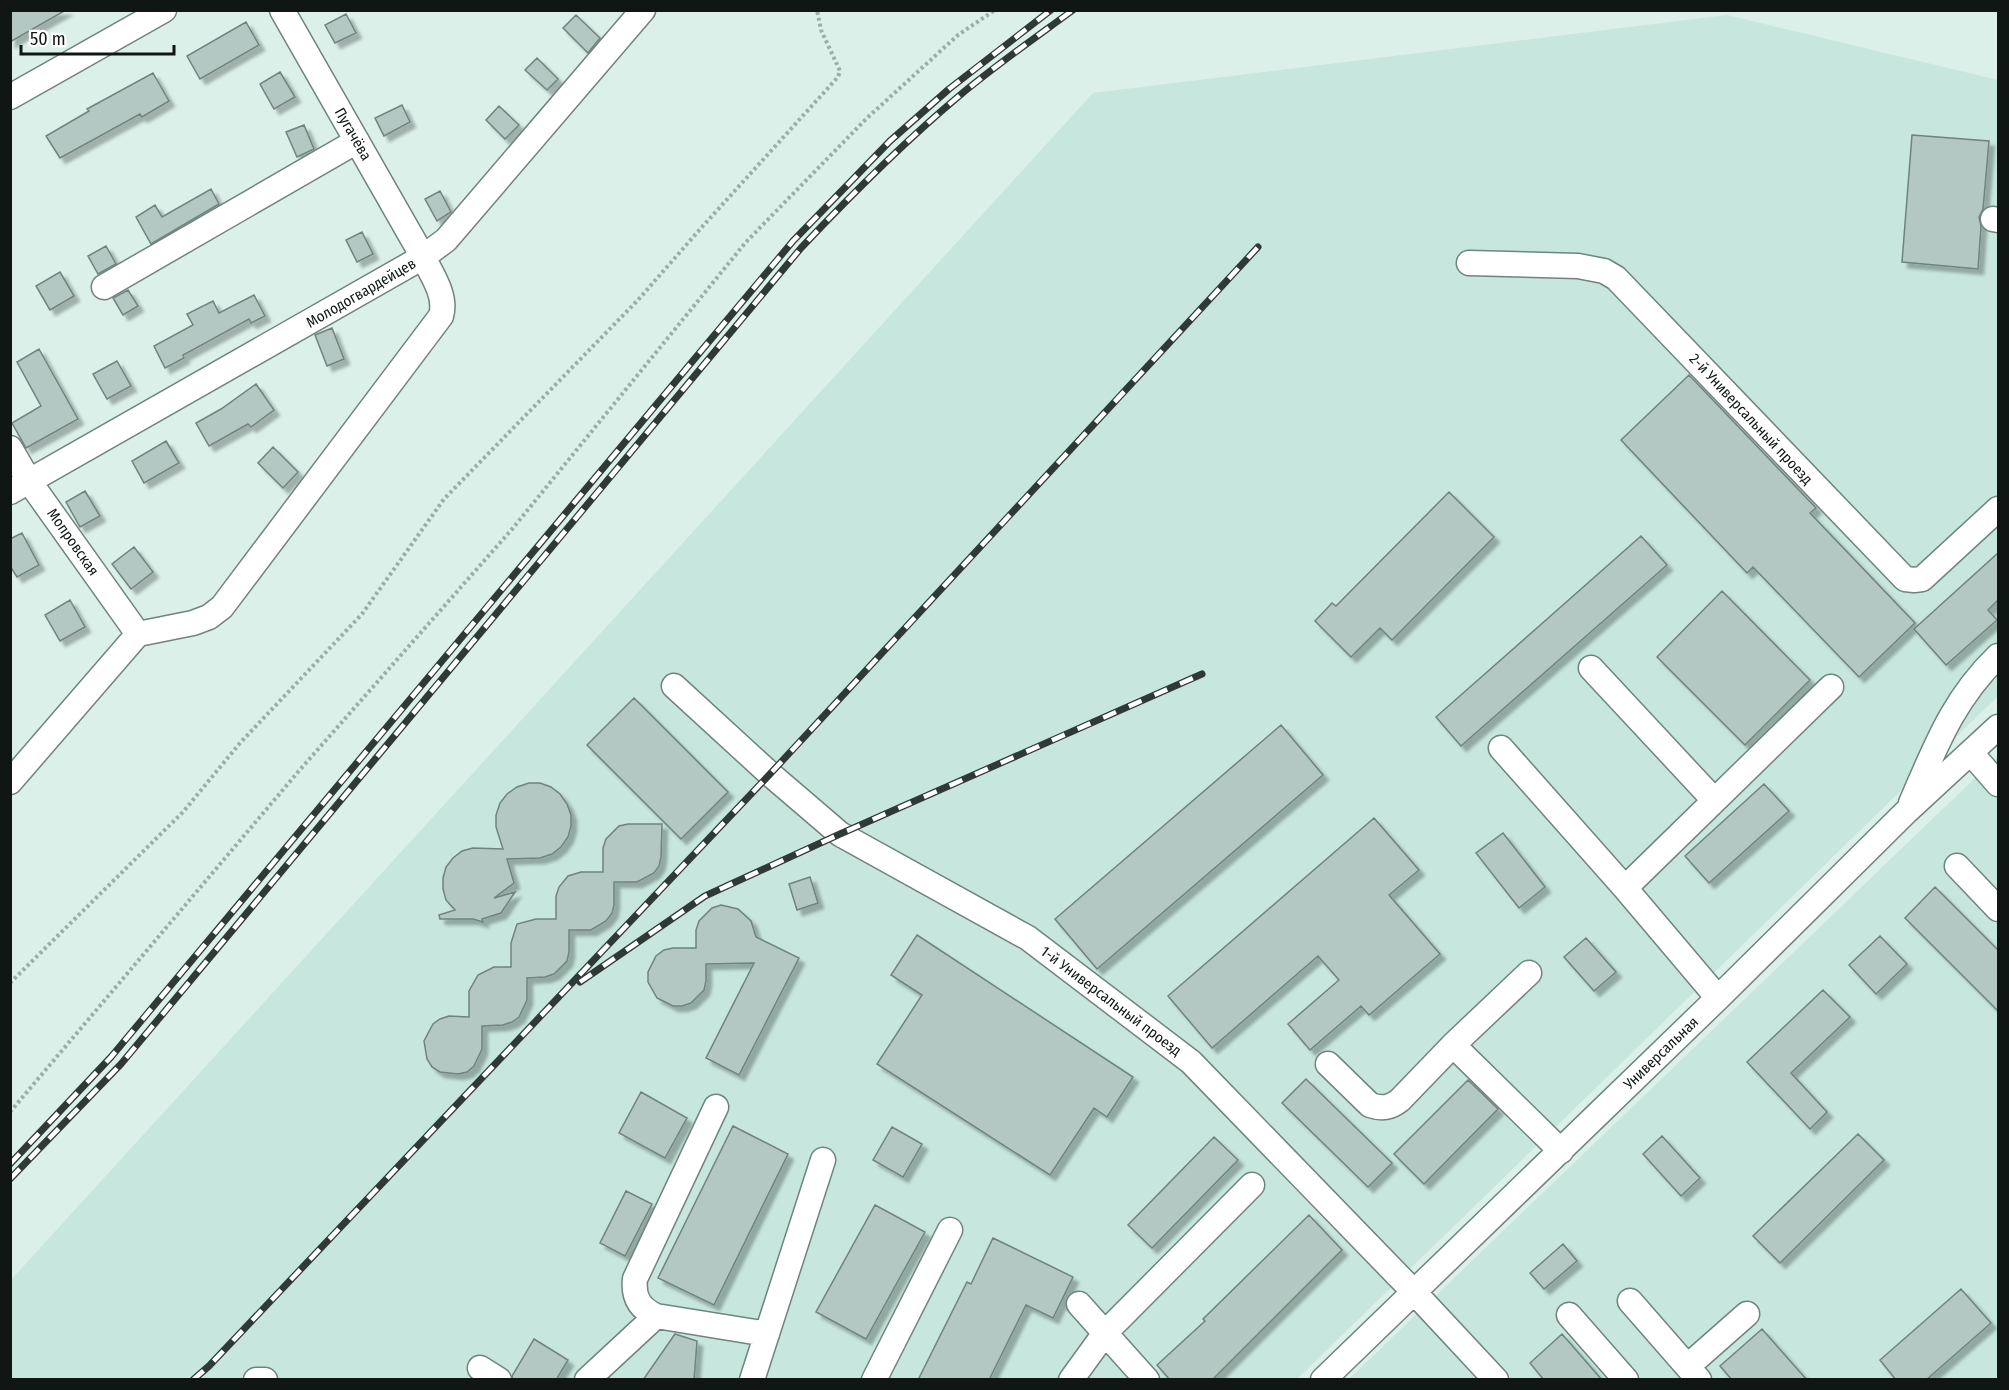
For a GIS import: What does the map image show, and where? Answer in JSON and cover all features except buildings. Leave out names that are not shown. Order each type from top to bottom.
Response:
[{"type":"street","points":[[10,97],[164,10]]},
{"type":"street","name":"Пугачёва","points":[[138,634],[193,623],[209,617],[222,607],[441,316],[443,309],[441,296],[423,257],[282,10]]},
{"type":"street","name":"Молодогвардейцев","points":[[20,486],[423,257],[446,240],[643,10]]},
{"type":"street","points":[[104,287],[357,141]]},
{"type":"street","name":"2-й Универсальный проезд","points":[[1469,263],[1578,266],[1604,271],[1616,278],[1905,579],[1922,579],[1998,509]]},
{"type":"street","name":"Мопровская","points":[[10,448],[20,486],[138,634]]},
{"type":"street","points":[[10,782],[138,634]]},
{"type":"street","points":[[1907,811],[1945,724],[1979,677],[1998,656]]},
{"type":"street","points":[[1591,668],[1714,800]]},
{"type":"street","name":"1-й Универсальный проезд","points":[[674,686],[840,834],[1028,938],[1191,1062],[1496,1380]]},
{"type":"street","points":[[1625,888],[1831,687]]},
{"type":"street","name":"Универсальная","points":[[1323,1380],[1718,998],[1907,811],[1998,727]]},
{"type":"street","points":[[1501,748],[1625,888],[1718,998]]},
{"type":"street","points":[[1971,753],[1998,784]]},
{"type":"street","points":[[1956,866],[1998,909]]},
{"type":"street","points":[[1328,1064],[1370,1105],[1390,1107],[1400,1100],[1453,1045],[1529,973]]},
{"type":"street","points":[[1453,1045],[1561,1150]]},
{"type":"street","points":[[716,1107],[636,1279],[634,1292],[637,1300],[647,1312],[656,1316],[767,1334]]},
{"type":"street","points":[[752,1380],[823,1160]]},
{"type":"street","points":[[1071,1380],[1105,1334],[1252,1185]]},
{"type":"street","points":[[874,1380],[950,1230]]},
{"type":"street","points":[[1630,1301],[1693,1373],[1747,1314]]},
{"type":"street","points":[[1078,1304],[1147,1380]]},
{"type":"street","points":[[1569,1315],[1626,1380]]},
{"type":"street","points":[[587,1380],[656,1316]]},
{"type":"street","points":[[256,1380],[265,1380]]},
{"type":"path","points":[[10,983],[183,812],[240,743],[362,614],[444,499],[638,300],[838,77],[840,71],[821,30],[817,10]]},
{"type":"path","points":[[10,1112],[298,772],[513,528],[746,242],[866,119],[958,34],[995,10]]},
{"type":"shaded area","points":[[1727,15],[1998,80],[1998,696],[1297,1379],[11,1379],[10,1281],[1093,93]]},
{"type":"shaded area","points":[[1998,756],[1998,1379],[1349,1379]]},
{"type":"railway","points":[[10,1164],[111,1057],[793,241],[890,141],[949,89],[1051,10]]},
{"type":"railway","points":[[10,1179],[121,1064],[801,248],[839,208],[938,114],[987,73],[1073,10]]},
{"type":"railway","points":[[193,1380],[209,1366],[770,774],[1258,247]]},
{"type":"railway","points":[[580,982],[705,896],[1202,674]]}]
